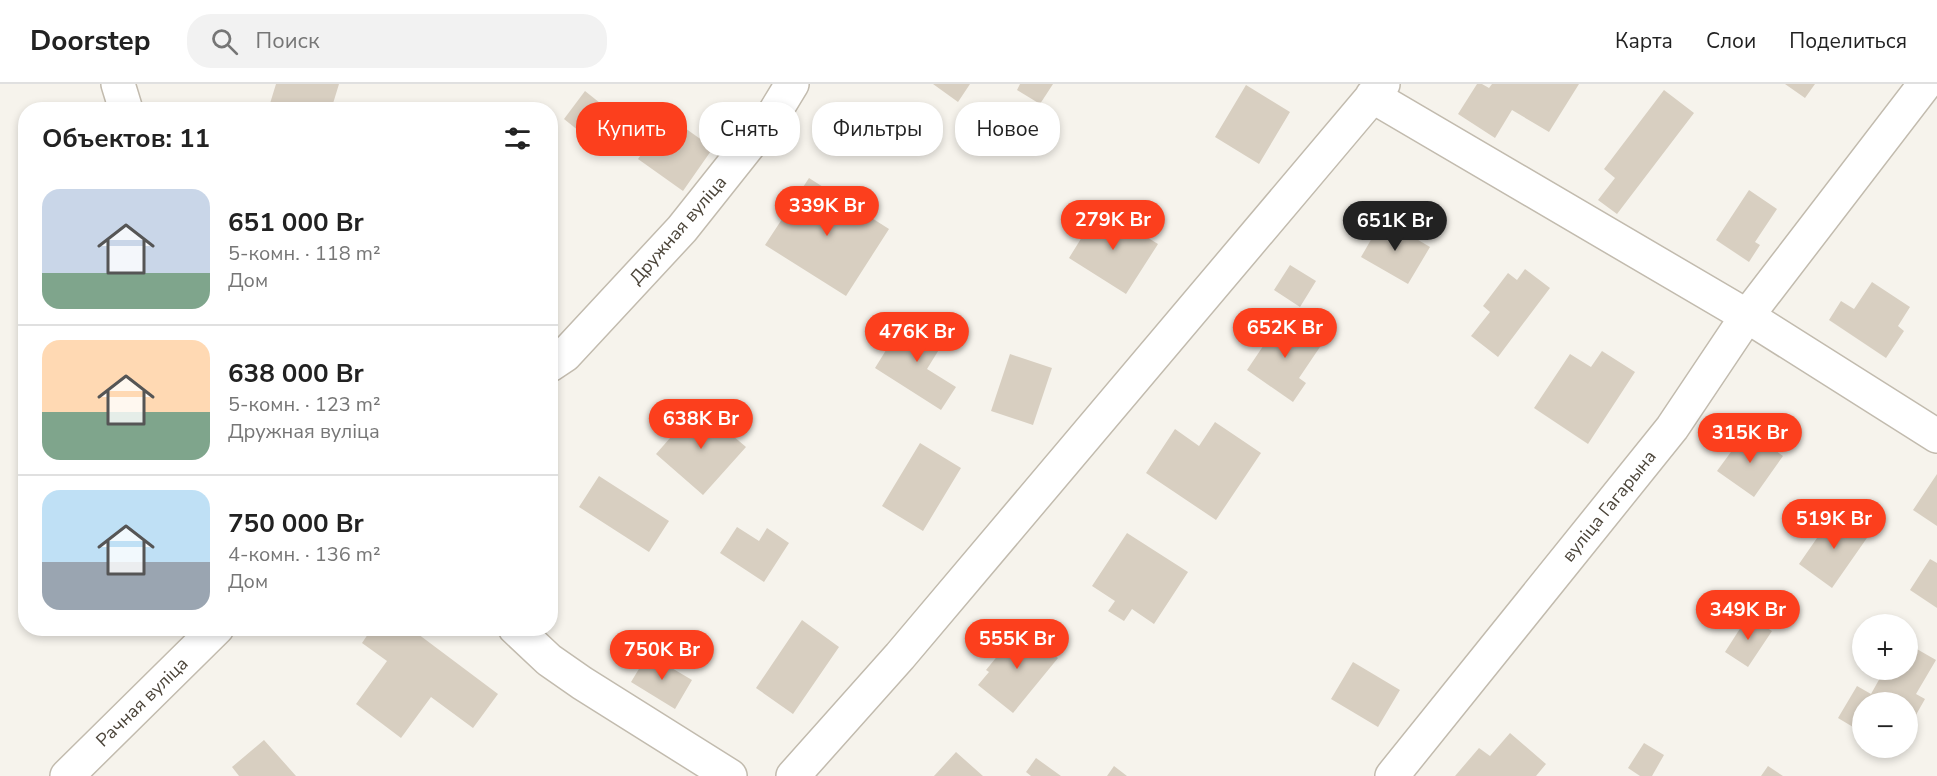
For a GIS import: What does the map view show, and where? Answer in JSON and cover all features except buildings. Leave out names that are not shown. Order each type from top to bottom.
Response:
[{"type":"street","points":[[118,84],[124,102]]},
{"type":"street","name":"Дружная вуліца","points":[[558,360],[565,355],[682,230],[775,112],[792,84]]},
{"type":"street","name":"вуліца Гагарына","points":[[1392,776],[1672,428],[1747,316],[1924,84]]},
{"type":"street","points":[[793,776],[900,656],[1377,90],[1747,316],[1937,436]]},
{"type":"street","name":"Рачная вуліца","points":[[67,776],[209,636]]},
{"type":"street","points":[[524,636],[549,660],[582,683],[730,776]]}]
